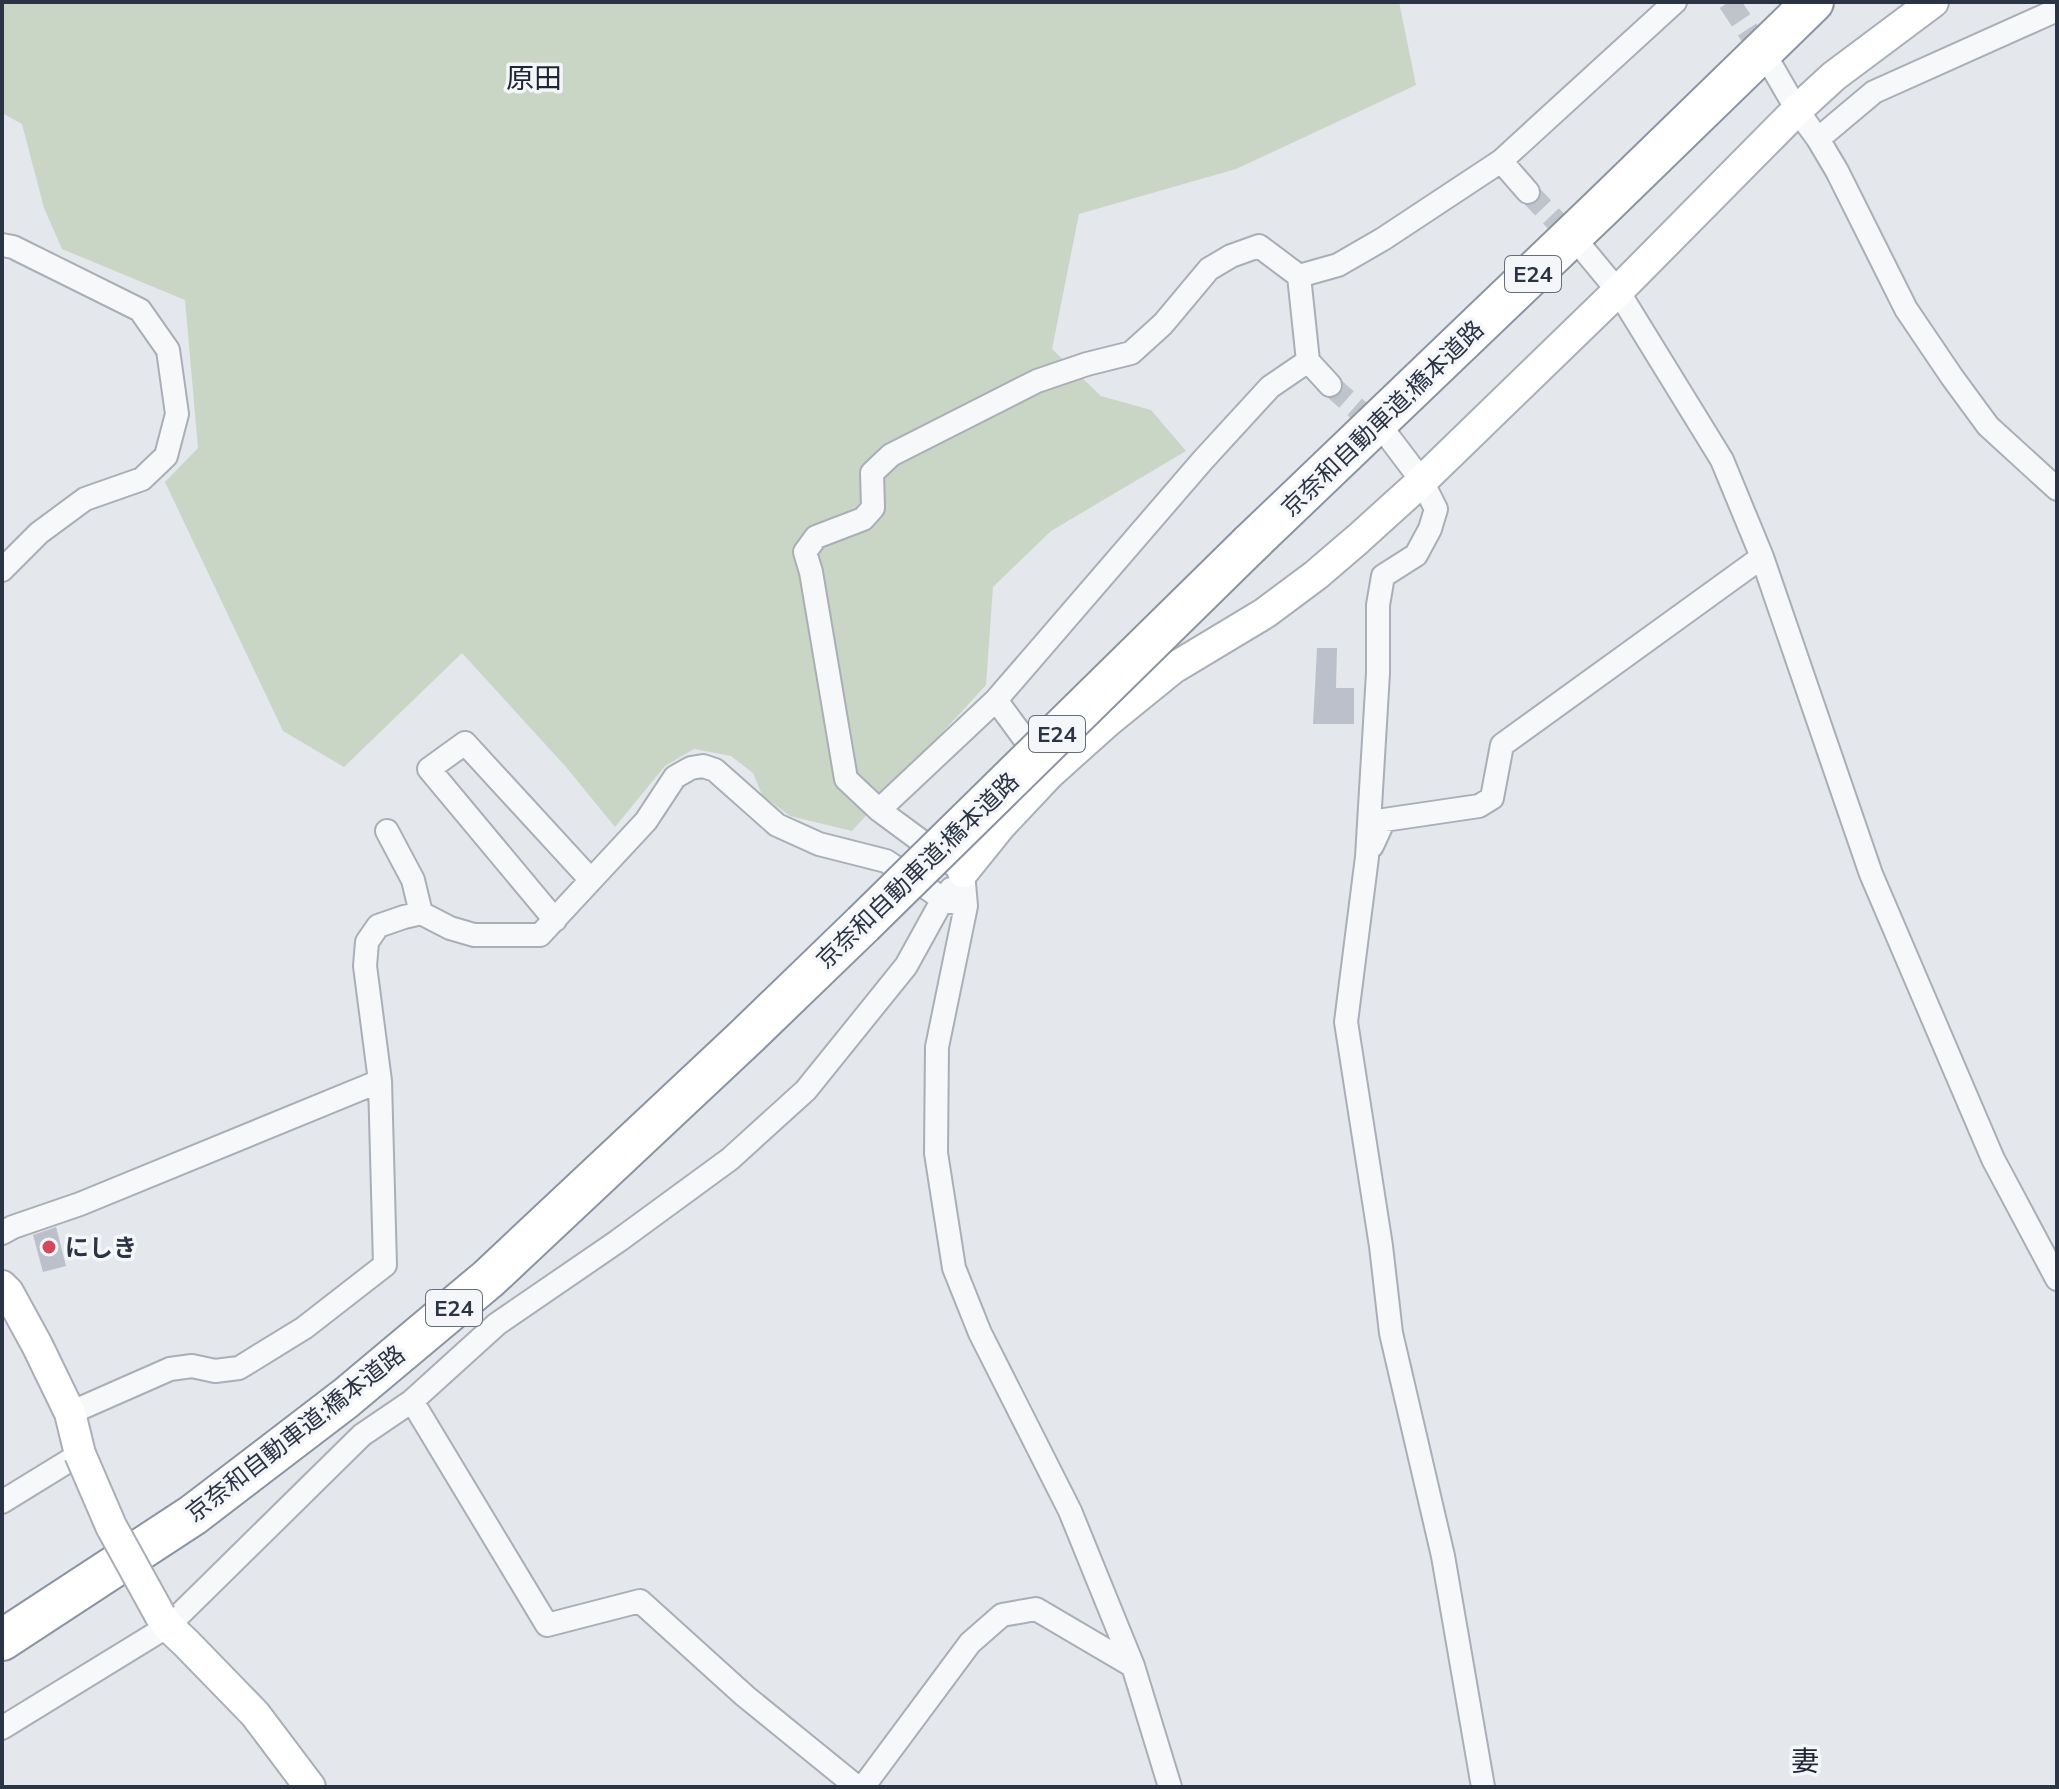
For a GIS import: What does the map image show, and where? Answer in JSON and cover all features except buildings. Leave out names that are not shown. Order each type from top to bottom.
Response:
[{"type":"highway","name":"京奈和自動車道;橋本道路","points":[[2,1640],[193,1515],[370,1378],[488,1279],[746,1037],[1250,544],[1813,2]]},
{"type":"street","points":[[1299,276],[1338,265],[1501,161],[1675,2]]},
{"type":"street","points":[[2,1728],[164,1621],[362,1435],[412,1401],[497,1324],[730,1159],[806,1090],[906,966],[943,899],[963,872],[1000,826],[1050,773],[1172,669],[1265,613],[1316,575],[1422,481],[1618,291],[1797,110],[1834,76],[1933,2]]},
{"type":"street","points":[[1818,139],[1874,92],[2057,10]]},
{"type":"street","points":[[1771,65],[1837,171],[1906,309],[1988,426],[2057,489]]},
{"type":"street","points":[[1501,161],[1528,192]]},
{"type":"street","points":[[2,245],[13,247],[140,310],[168,350],[177,414],[166,456],[142,479],[85,499],[39,533],[2,570]]},
{"type":"street","points":[[1170,1787],[1133,1666],[1070,1511],[980,1333],[954,1268],[936,1153],[937,1047],[966,906],[963,872],[879,810],[846,779],[805,552],[816,537],[863,519],[873,508],[872,473],[891,455],[1037,381],[1131,353],[1163,324],[1209,269],[1231,256],[1259,246],[1299,276],[1308,361],[1330,385]]},
{"type":"street","points":[[1584,250],[1618,291],[1722,460],[1762,557],[1871,874],[1993,1159],[2057,1279]]},
{"type":"street","points":[[879,810],[996,700],[1260,397],[1308,361]]},
{"type":"street","points":[[1388,436],[1422,481],[1436,509],[1430,529],[1416,555],[1383,576],[1378,605],[1378,673],[1367,857],[1346,1022],[1381,1246],[1391,1333],[1443,1556],[1483,1787]]},
{"type":"street","points":[[1367,857],[1384,820],[1479,806],[1492,798],[1502,745],[1762,557]]},
{"type":"street","points":[[996,700],[1050,773]]},
{"type":"street","points":[[555,920],[429,769],[465,743],[590,879]]},
{"type":"street","points":[[70,1413],[170,1369],[192,1366],[215,1371],[239,1368],[304,1328],[385,1265],[380,1081],[365,966],[367,942],[378,926],[421,913],[450,928],[474,935],[540,935],[646,821],[675,777],[691,768],[703,766],[715,770],[777,825],[819,844],[886,861],[943,899],[966,906]]},
{"type":"street","points":[[387,831],[413,880],[421,913]]},
{"type":"street","points":[[2,1233],[380,1081]]},
{"type":"street","points":[[2,1286],[37,1345],[70,1413],[80,1454],[111,1526],[164,1621],[255,1714],[310,1787]]},
{"type":"street","points":[[412,1401],[547,1625],[640,1601],[745,1696],[857,1787]]},
{"type":"street","points":[[2,1502],[80,1454]]},
{"type":"street","points":[[863,1787],[970,1643],[1002,1615],[1036,1609],[1133,1666]]},
{"type":"green space","points":[[2,2],[1399,2],[1416,85],[1236,169],[1079,214],[1052,349],[1101,396],[1151,410],[1186,451],[1051,531],[993,587],[986,685],[852,831],[790,816],[762,795],[753,773],[731,756],[694,749],[665,766],[615,827],[566,767],[462,653],[344,767],[283,731],[165,482],[198,448],[185,300],[62,249],[44,208],[22,124],[2,113]]},
{"type":"tunnel","points":[[1729,2],[1766,58]]},
{"type":"tunnel","points":[[1528,192],[1577,243]]},
{"type":"tunnel","points":[[1330,385],[1381,430]]},
{"type":"place","name":"にしき","points":[[49,1247]]},
{"type":"district","name":"原田","points":[[534,77]]},
{"type":"district","name":"妻","points":[[1805,1760]]}]
